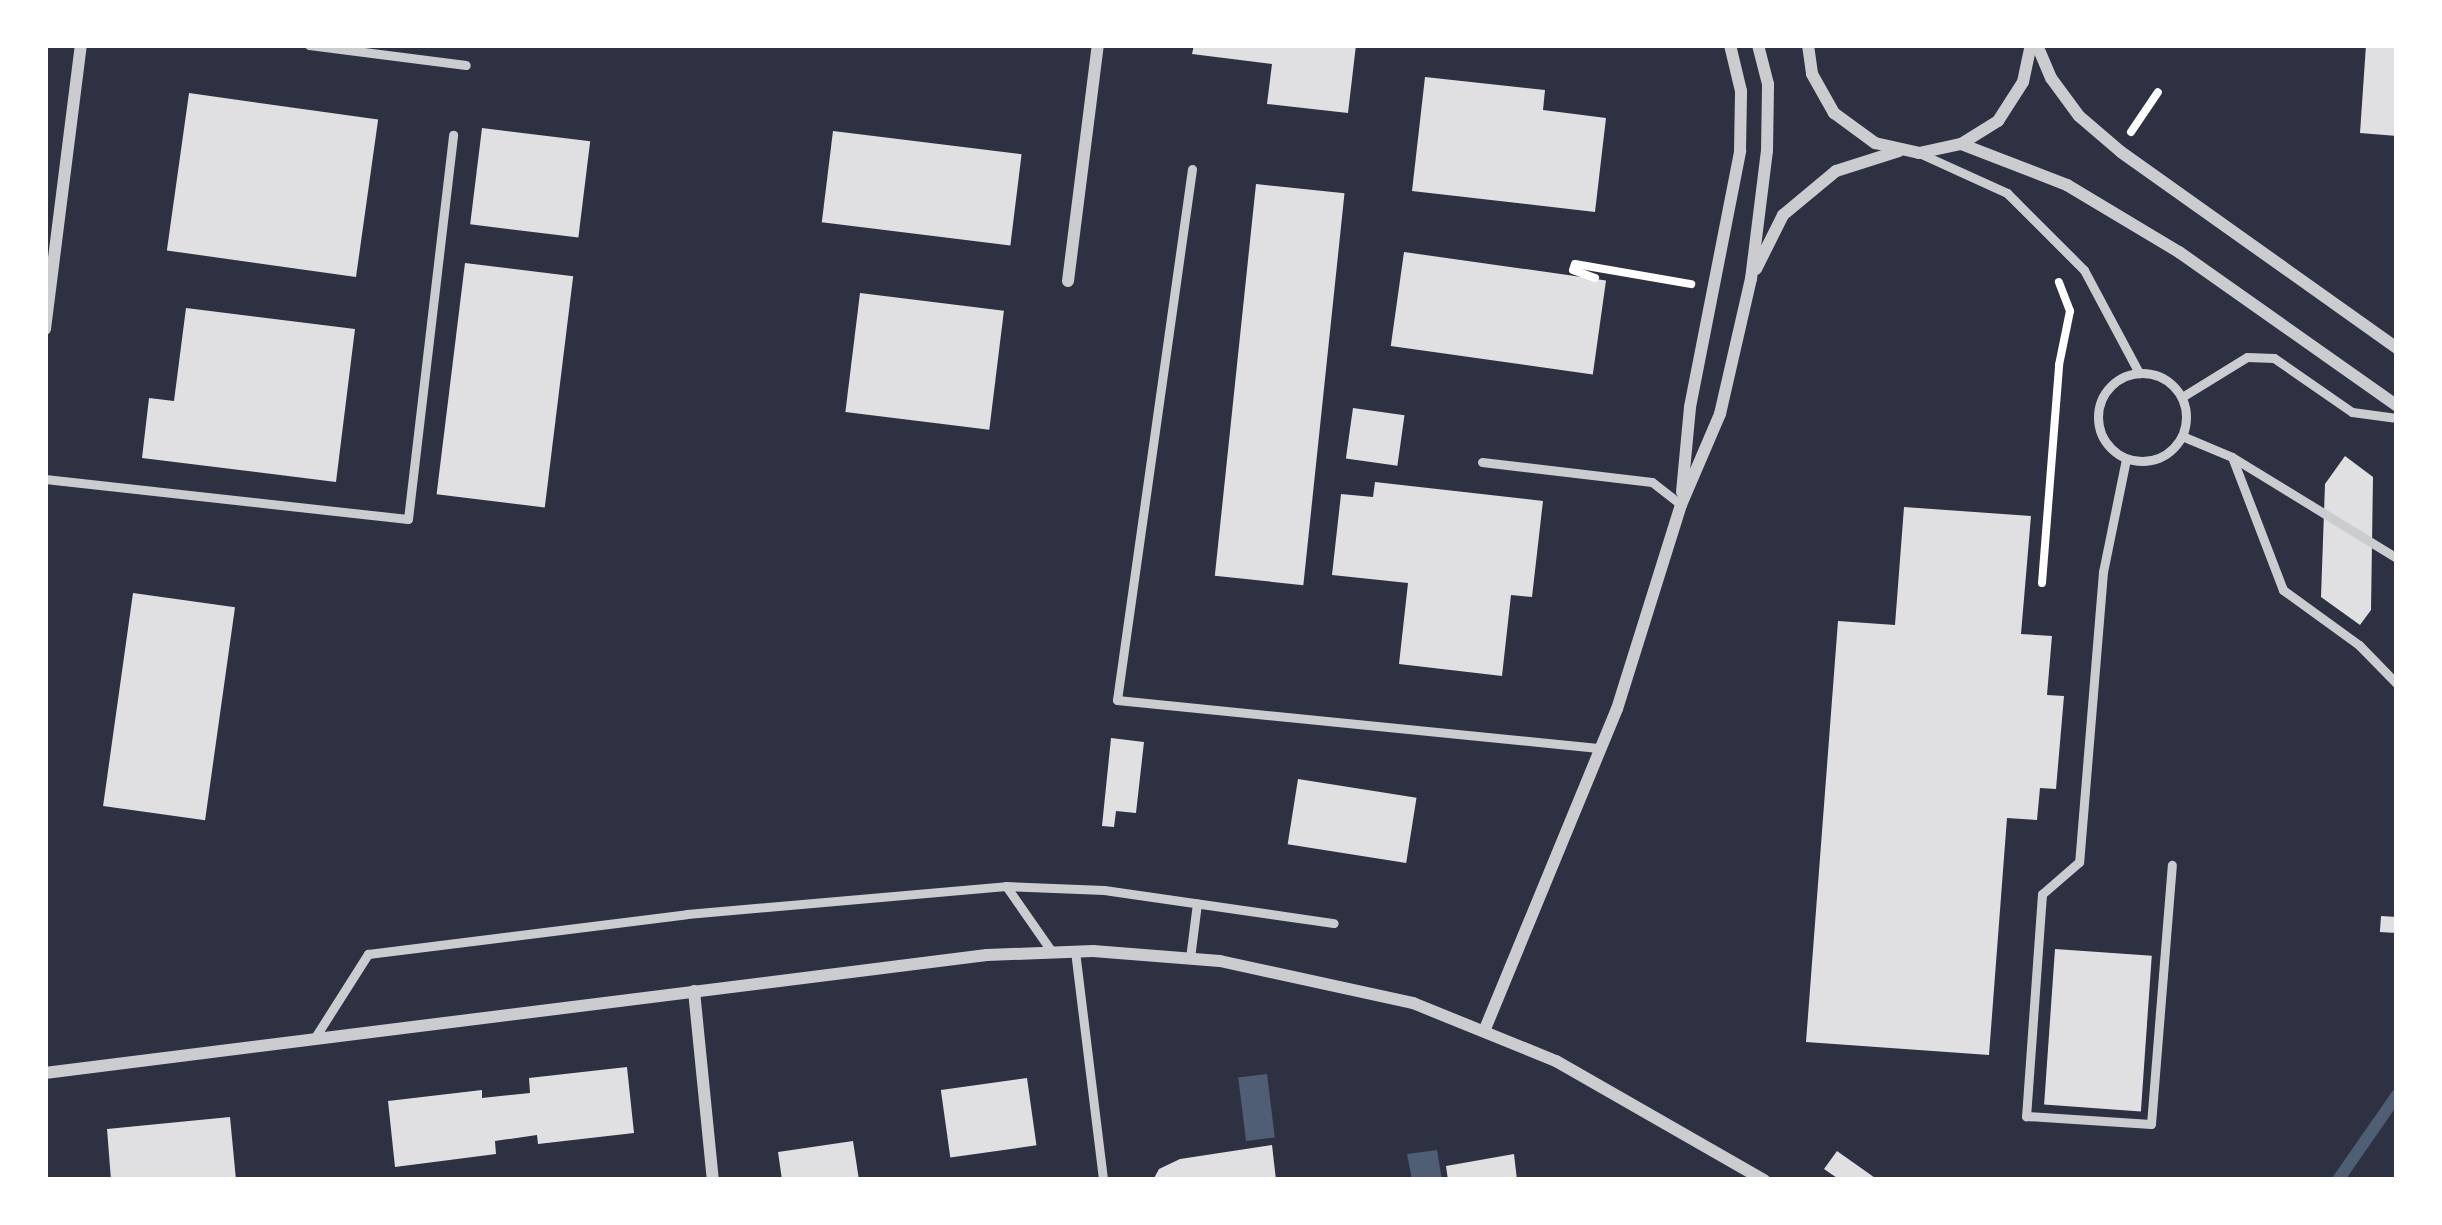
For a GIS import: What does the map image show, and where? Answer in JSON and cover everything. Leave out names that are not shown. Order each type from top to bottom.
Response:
[{"type":"street","points":[[45,329],[81,45]]},
{"type":"street","points":[[1068,281],[1097,45]]},
{"type":"street","points":[[1681,506],[1690,407],[1740,151],[1741,91],[1730,45]]},
{"type":"street","points":[[1485,1029],[1601,748],[1681,506],[1720,414],[1751,279],[1767,151],[1768,84],[1758,45]]},
{"type":"street","points":[[1808,45],[1812,74],[1834,113],[1875,143],[1919,153],[1960,144],[1997,121],[2012,102],[2034,45]]},
{"type":"street","points":[[2034,45],[2079,116],[2121,152],[2397,347]]},
{"type":"street","points":[[1960,144],[2067,185],[2179,252],[2397,406]]},
{"type":"street","points":[[1751,279],[1783,215],[1836,171],[1900,151]]},
{"type":"street","points":[[45,1073],[987,955],[1075,951],[1190,958],[1346,985],[1485,1029],[1634,1101],[1764,1180]]},
{"type":"street","points":[[694,991],[712,1180]]},
{"type":"lane","points":[[308,45],[466,65]]},
{"type":"lane","points":[[45,479],[408,519],[453,134]]},
{"type":"lane","points":[[1919,153],[2007,193],[2084,269],[2139,373]]},
{"type":"lane","points":[[1192,170],[1117,700],[1601,748]]},
{"type":"lane","points":[[2182,397],[2247,357],[2274,358],[2352,412],[2397,418]]},
{"type":"lane","points":[[2139,373],[2167,380],[2182,397],[2187,416],[2182,436],[2156,460],[2126,459],[2103,439],[2098,409],[2114,383],[2139,373]]},
{"type":"lane","points":[[2182,436],[2232,457],[2397,558]]},
{"type":"lane","points":[[2232,457],[2283,590],[2359,645],[2397,684]]},
{"type":"lane","points":[[2126,459],[2103,572],[2079,862],[2042,894],[2026,1116],[2151,1124],[2172,865]]},
{"type":"lane","points":[[1482,462],[1652,482],[1681,506]]},
{"type":"lane","points":[[1006,886],[1052,952]]},
{"type":"lane","points":[[314,1039],[368,954],[687,914],[1006,886],[1104,890],[1334,923]]},
{"type":"lane","points":[[1190,958],[1197,903]]},
{"type":"lane","points":[[1075,951],[1103,1180]]},
{"type":"path","points":[[2130,134],[2158,92]]},
{"type":"path","points":[[1595,278],[1573,270],[1575,264],[1716,290]]},
{"type":"path","points":[[2042,583],[2060,364],[2070,311],[2055,274]]},
{"type":"water","points":[[1267,1074],[1275,1138],[1246,1141],[1238,1078]]},
{"type":"water","points":[[1437,1150],[1442,1180],[1412,1180],[1407,1154]]},
{"type":"building","points":[[1194,45],[1356,45],[1348,113],[1267,104],[1272,64],[1192,54]]},
{"type":"building","points":[[2366,45],[2397,45],[2397,136],[2360,133]]},
{"type":"building","points":[[1425,77],[1545,90],[1543,110],[1606,118],[1595,212],[1412,191]]},
{"type":"building","points":[[189,93],[378,120],[356,277],[167,250]]},
{"type":"building","points":[[482,128],[590,141],[578,238],[470,224]]},
{"type":"building","points":[[833,131],[1022,154],[1010,245],[822,222]]},
{"type":"building","points":[[1256,184],[1345,193],[1303,585],[1215,576]]},
{"type":"building","points":[[1404,252],[1606,280],[1593,374],[1391,346]]},
{"type":"building","points":[[465,263],[573,276],[545,508],[437,494]]},
{"type":"building","points":[[860,293],[1004,311],[989,430],[845,412]]},
{"type":"building","points":[[186,308],[355,329],[336,482],[142,458],[149,398],[174,401]]},
{"type":"building","points":[[1353,408],[1404,415],[1397,466],[1346,459]]},
{"type":"building","points":[[2345,456],[2373,477],[2371,610],[2360,625],[2321,597],[2325,484]]},
{"type":"building","points":[[1375,482],[1543,501],[1532,597],[1511,595],[1502,676],[1399,664],[1408,583],[1332,575],[1341,494],[1373,497]]},
{"type":"building","points":[[1904,507],[2031,516],[2021,634],[2052,636],[2047,695],[2064,696],[2056,789],[2040,788],[2037,820],[2007,818],[1989,1055],[1806,1042],[1838,621],[1895,625]]},
{"type":"building","points":[[133,593],[235,607],[205,820],[103,806]]},
{"type":"building","points":[[1111,738],[1144,742],[1136,813],[1116,811],[1114,827],[1102,826]]},
{"type":"building","points":[[1298,779],[1417,798],[1406,863],[1288,844]]},
{"type":"building","points":[[2381,916],[2397,917],[2396,933],[2380,932]]},
{"type":"building","points":[[2055,949],[2152,956],[2141,1111],[2044,1105]]},
{"type":"building","points":[[627,1067],[634,1133],[538,1144],[537,1135],[495,1141],[496,1154],[395,1167],[388,1101],[482,1090],[482,1098],[530,1093],[529,1078]]},
{"type":"building","points":[[1027,1078],[1036,1145],[950,1157],[941,1090]]},
{"type":"building","points":[[230,1117],[236,1180],[111,1180],[107,1129]]},
{"type":"building","points":[[853,1141],[859,1180],[782,1180],[778,1152]]},
{"type":"building","points":[[1272,1145],[1276,1180],[1153,1180],[1159,1169],[1180,1159]]},
{"type":"building","points":[[1837,1151],[1878,1180],[1840,1180],[1824,1169]]},
{"type":"building","points":[[1514,1154],[1517,1180],[1448,1180],[1446,1166]]},
{"type":"waterway","points":[[2338,1180],[2397,1095]]}]
